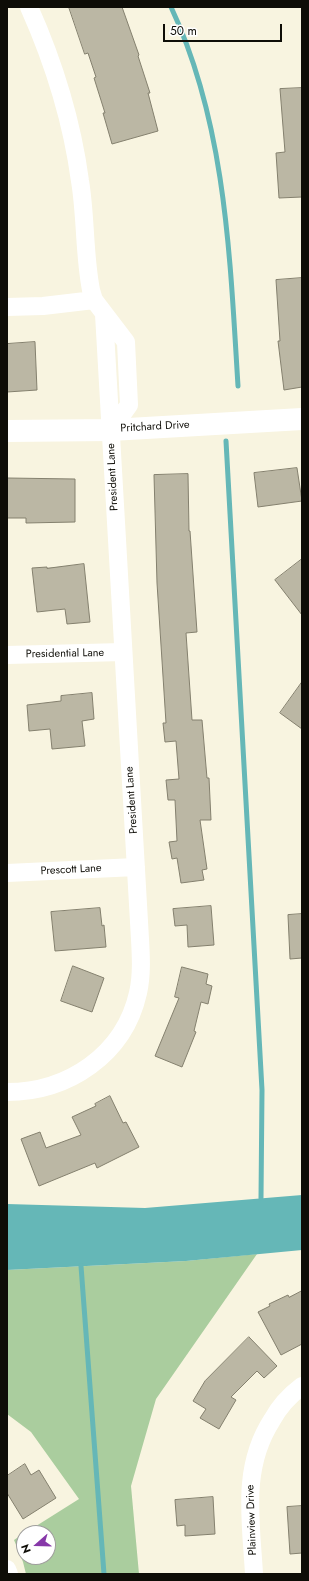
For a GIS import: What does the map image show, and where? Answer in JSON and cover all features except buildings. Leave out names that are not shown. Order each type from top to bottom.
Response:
[{"type":"street","name":"President Lane","points":[[7,1092],[37,1089],[55,1085],[71,1078],[98,1060],[110,1049],[126,1024],[133,1010],[141,978],[111,430],[99,307],[89,280],[84,212],[76,151],[57,80],[48,53],[29,7]]},
{"type":"street","points":[[7,307],[99,307]]},
{"type":"street","name":"Pritchard Drive","points":[[7,431],[111,430],[302,419]]},
{"type":"street","name":"Presidential Lane","points":[[7,655],[122,652]]},
{"type":"street","name":"Prescott Lane","points":[[7,873],[136,867]]},
{"type":"street","name":"Plainview Drive","points":[[254,1574],[250,1495],[253,1463],[262,1437],[274,1415],[302,1386]]},
{"type":"street","points":[[7,1569],[9,1574]]},
{"type":"green space","points":[[257,1254],[156,1399],[131,1486],[139,1574],[26,1574],[24,1565],[56,1565],[56,1525],[38,1525],[79,1499],[31,1432],[7,1414],[7,1270],[186,1261]]},
{"type":"water","points":[[302,1195],[302,1250],[186,1261],[7,1270],[7,1204],[145,1208]]},
{"type":"waterway","points":[[171,7],[189,52],[204,98],[214,145],[228,241],[238,386]]},
{"type":"waterway","points":[[226,441],[262,1090],[261,1198]]},
{"type":"waterway","points":[[81,1266],[104,1574]]}]
